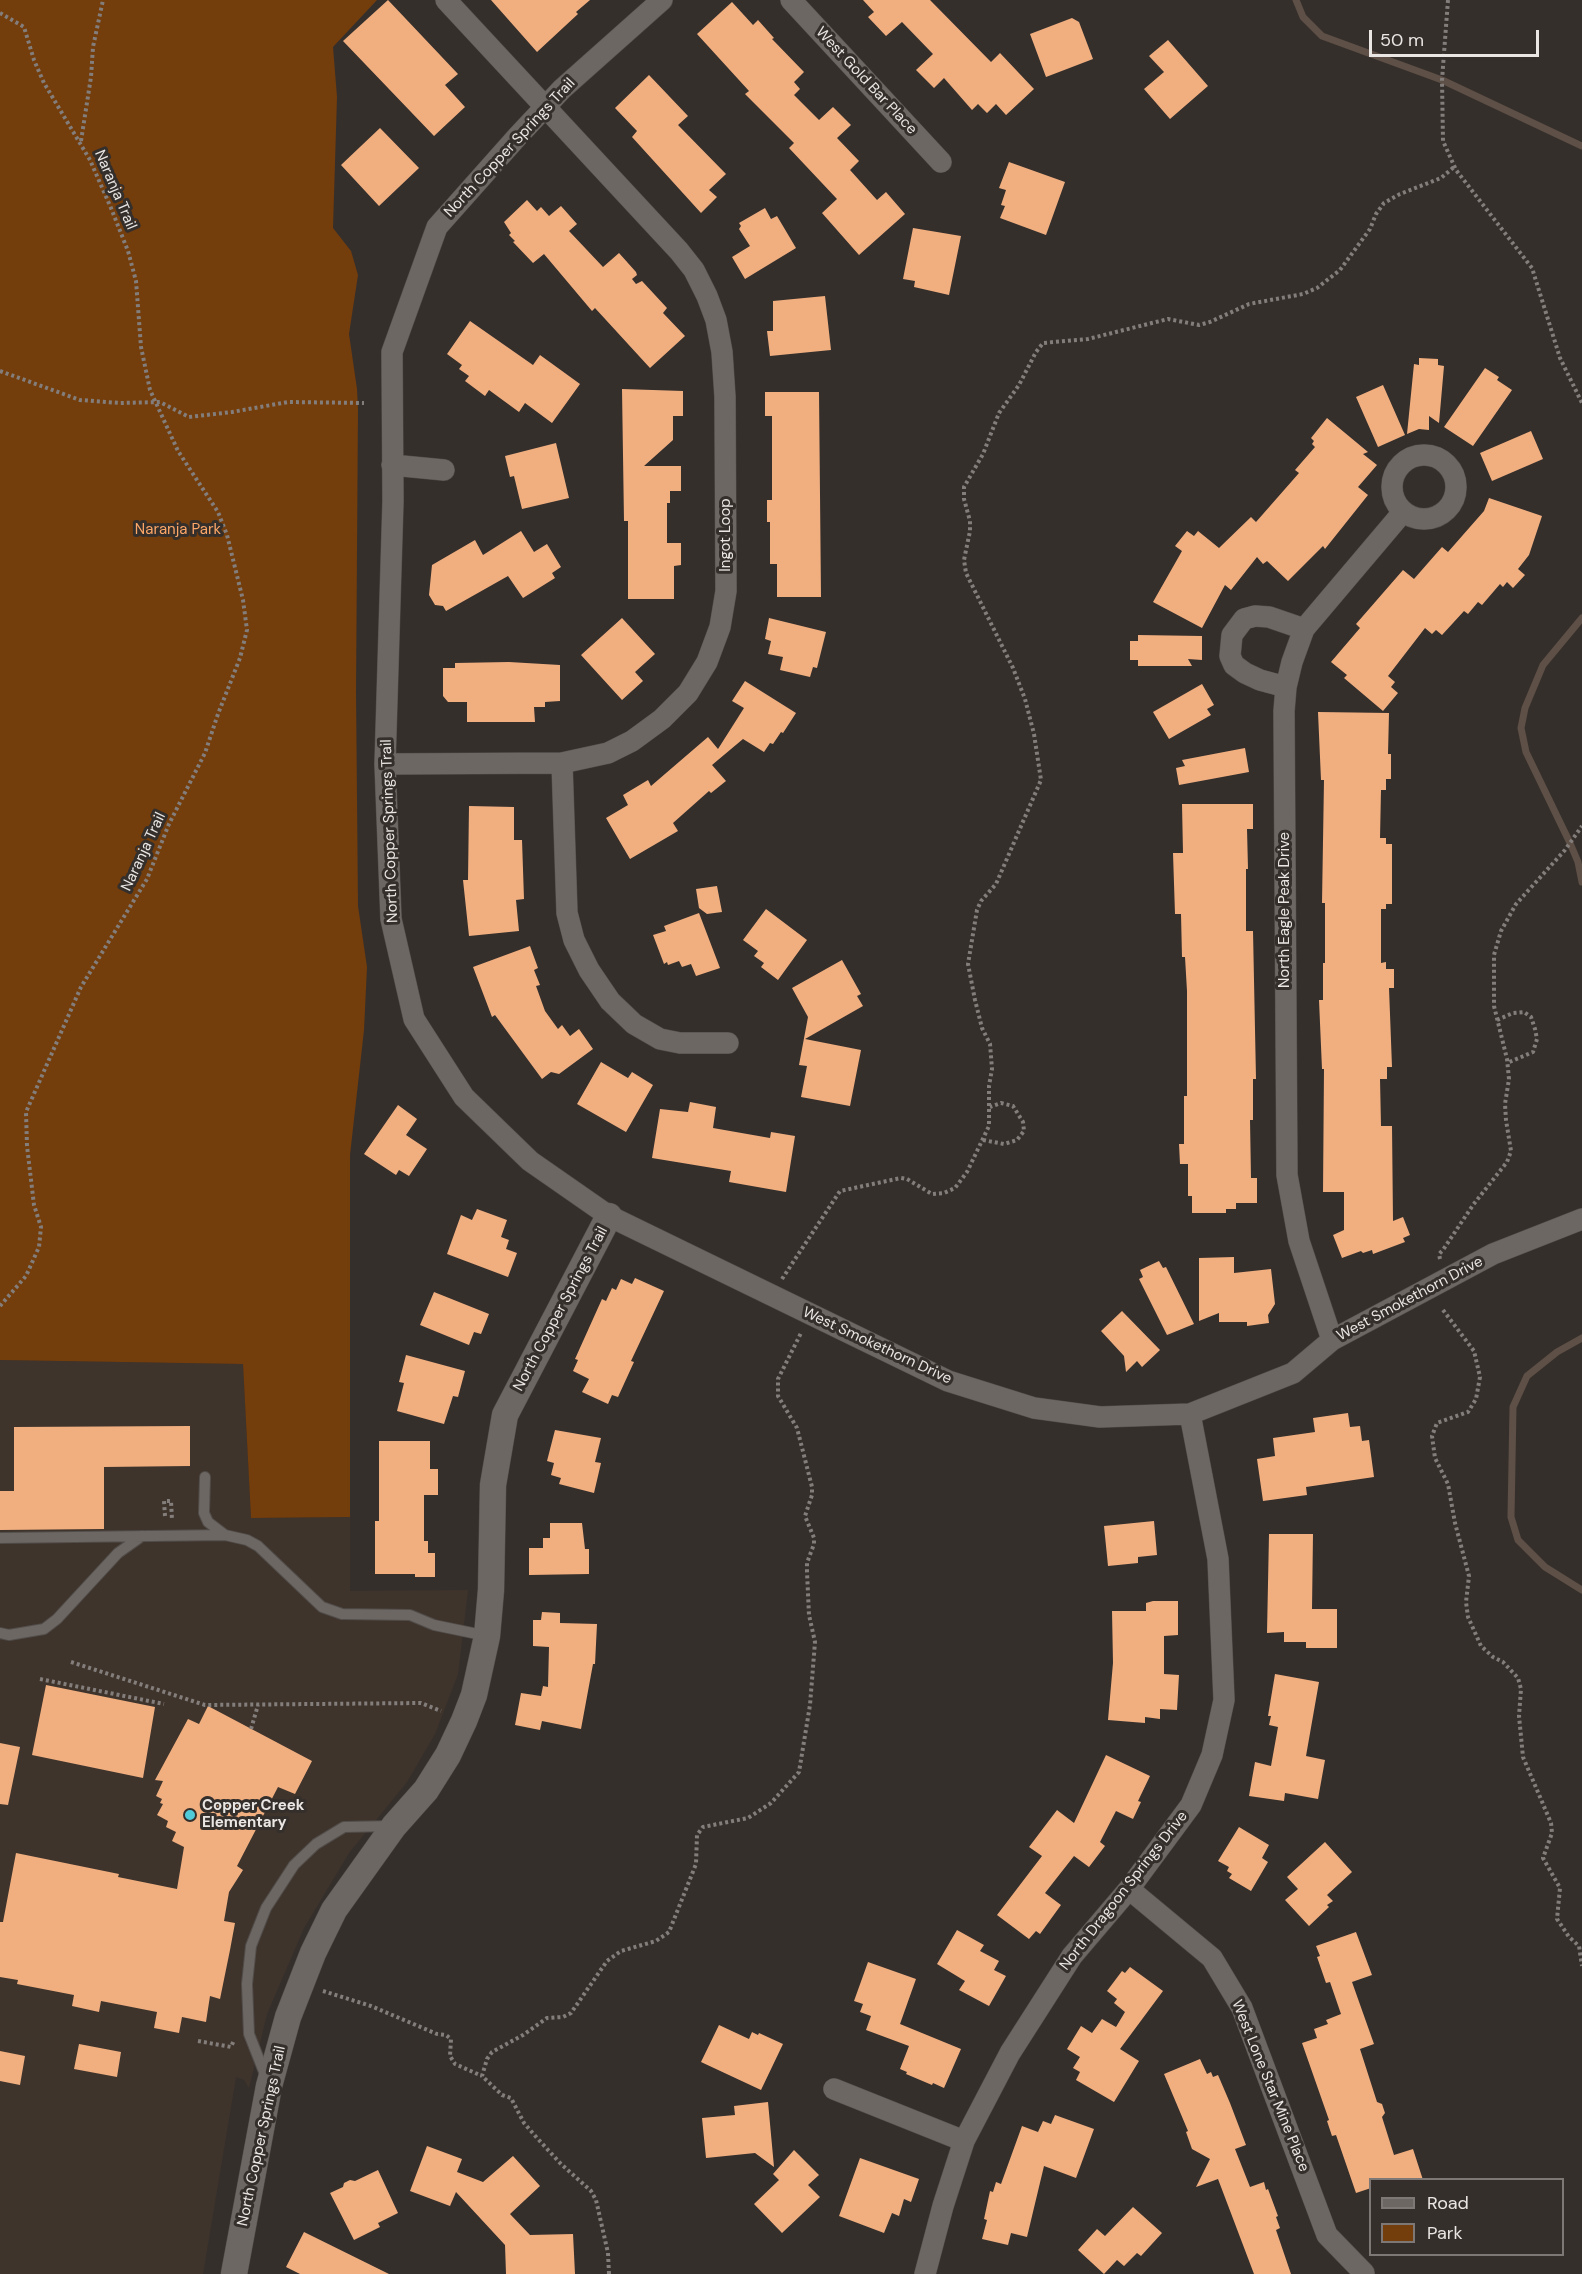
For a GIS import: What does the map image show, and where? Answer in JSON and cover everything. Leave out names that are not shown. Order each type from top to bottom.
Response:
[{"type":"street","name":"Ingot Loop","points":[[385,764],[562,763],[608,753],[632,741],[662,719],[688,693],[707,662],[720,627],[726,591],[725,397],[722,352],[716,320],[694,270],[679,251],[446,0]]},
{"type":"street","name":"North Copper Springs Trail","points":[[234,2274],[269,2086],[288,2017],[313,1953],[334,1910],[394,1826],[426,1790],[448,1755],[474,1695],[487,1636],[491,1590],[493,1485],[504,1415],[609,1216],[530,1161],[464,1097],[414,1019],[391,919],[385,764],[393,501],[392,352],[437,227],[562,89],[662,0]]},
{"type":"street","name":"West Gold Bar Place","points":[[791,0],[941,162]]},
{"type":"street","points":[[392,465],[444,470]]},
{"type":"street","name":"North Eagle Peak Drive","points":[[1332,1340],[1299,1240],[1287,1175],[1284,711],[1286,687],[1304,629],[1403,512]]},
{"type":"street","points":[[1286,687],[1260,680],[1245,673],[1234,664],[1230,656],[1232,635],[1244,619],[1255,616],[1269,617],[1304,629]]},
{"type":"street","points":[[562,763],[567,913],[574,940],[589,970],[610,1001],[626,1017],[660,1039],[680,1043],[728,1043]]},
{"type":"street","name":"West Smokethorn Drive","points":[[609,1216],[948,1380],[1034,1408],[1100,1417],[1190,1414],[1293,1373],[1332,1340],[1493,1254],[1582,1219]]},
{"type":"street","name":"North Dragoon Springs Drive","points":[[926,2274],[943,2206],[964,2141],[1010,2053],[1072,1956],[1129,1889],[1191,1805],[1212,1755],[1224,1700],[1218,1559],[1190,1414]]},
{"type":"street","name":"West Lone Star Mine Place","points":[[1129,1889],[1212,1958],[1242,2008],[1327,2235],[1364,2273]]},
{"type":"street","points":[[834,2089],[964,2141]]},
{"type":"lane","points":[[205,1477],[204,1513],[208,1522],[225,1536]]},
{"type":"lane","points":[[0,1633],[9,1635],[44,1629],[57,1619],[118,1553],[142,1536]]},
{"type":"lane","points":[[0,1538],[225,1536],[247,1540],[258,1546],[315,1602],[329,1610],[342,1614],[410,1615],[434,1625],[487,1636]]},
{"type":"lane","points":[[269,2086],[249,2034],[247,1984],[251,1946],[266,1908],[294,1865],[316,1844],[344,1827],[394,1826]]},
{"type":"path","points":[[81,143],[93,47],[103,0]]},
{"type":"path","points":[[1448,0],[1442,102],[1443,141],[1454,167],[1532,268],[1560,358],[1582,404]]},
{"type":"path","name":"Naranja Trail","points":[[0,13],[24,27],[44,83],[90,160],[128,251],[136,281],[141,347],[150,390],[178,451],[218,512],[227,535],[247,630],[240,658],[205,753],[169,824],[147,879],[81,987],[26,1112],[27,1146],[34,1205],[41,1227],[39,1247],[26,1276],[0,1306]]},
{"type":"path","points":[[772,1295],[840,1191],[901,1178],[907,1179],[932,1194],[944,1193],[955,1188],[967,1172],[989,1126],[989,1086],[992,1069],[990,1044],[977,1010],[968,964],[977,910],[981,901],[996,884],[1041,780],[1034,734],[1025,699],[966,573],[964,560],[970,531],[970,521],[964,500],[966,480],[983,454],[999,413],[1043,343],[1088,339],[1168,319],[1199,325],[1249,304],[1303,294],[1317,288],[1340,270],[1370,229],[1376,214],[1384,203],[1400,194],[1441,178],[1454,167]]},
{"type":"path","points":[[0,371],[80,400],[120,403],[160,402],[189,417],[288,402],[364,403]]},
{"type":"path","points":[[1443,1250],[1473,1205],[1507,1162],[1511,1151],[1506,1120],[1509,1079],[1494,1006],[1492,975],[1494,955],[1501,931],[1516,904],[1565,850],[1582,826]]},
{"type":"path","points":[[1497,1020],[1513,1013],[1524,1012],[1531,1017],[1535,1029],[1537,1039],[1533,1052],[1507,1063]]},
{"type":"path","points":[[983,1140],[1004,1144],[1017,1140],[1024,1131],[1023,1122],[1013,1106],[1001,1103],[990,1107]]},
{"type":"path","points":[[1443,1310],[1474,1351],[1480,1377],[1476,1399],[1468,1412],[1437,1423],[1432,1436],[1435,1458],[1448,1484],[1455,1523],[1469,1576],[1466,1602],[1468,1617],[1481,1646],[1493,1657],[1503,1662],[1518,1678],[1521,1689],[1519,1716],[1523,1757],[1551,1822],[1552,1833],[1543,1852],[1543,1858],[1560,1888],[1557,1919],[1569,1937],[1579,1946],[1582,1966]]},
{"type":"path","points":[[482,2076],[487,2059],[492,2052],[523,2035],[547,2018],[563,2017],[571,2013],[607,1961],[621,1951],[656,1941],[669,1932],[696,1864],[697,1835],[703,1827],[748,1818],[771,1803],[799,1772],[810,1706],[814,1642],[809,1615],[807,1563],[814,1538],[805,1516],[812,1495],[812,1487],[797,1428],[778,1396],[778,1379],[812,1314]]},
{"type":"path","points":[[165,1516],[164,1501],[171,1501],[172,1521]]},
{"type":"path","points":[[71,1662],[205,1706],[421,1703],[441,1712]]},
{"type":"path","points":[[40,1679],[164,1704]]},
{"type":"path","points":[[251,1729],[258,1705]]},
{"type":"path","points":[[322,1991],[371,2006],[437,2034],[446,2035],[451,2039],[450,2056],[454,2064],[482,2076],[502,2095],[511,2098],[524,2123],[537,2139],[591,2191],[596,2200],[608,2253],[609,2274]]},
{"type":"path","points":[[198,2041],[231,2047],[234,2039]]},
{"type":"shaded area","name":"Copper Creek Elementary","points":[[0,1360],[243,1364],[251,1518],[350,1517],[350,1591],[468,1590],[458,1674],[435,1734],[407,1782],[349,1853],[304,1928],[267,2014],[249,2088],[244,2080],[236,2077],[203,2274],[0,2274]]},
{"type":"green space","name":"Naranja Park","points":[[0,0],[377,0],[333,47],[337,97],[333,228],[351,251],[358,275],[349,334],[358,409],[356,692],[358,906],[367,967],[364,1030],[350,1155],[350,1517],[251,1518],[243,1364],[0,1360]]},
{"type":"building","points":[[388,0],[458,74],[445,85],[465,107],[434,136],[343,41]]},
{"type":"building","points":[[491,0],[590,0],[537,52]]},
{"type":"building","points":[[863,0],[930,0],[991,62],[1000,53],[1034,89],[1006,115],[996,104],[987,113],[978,104],[972,110],[944,78],[934,88],[916,70],[933,54],[902,22],[886,36],[868,17],[874,12]]},
{"type":"building","points":[[732,2],[753,25],[758,20],[774,38],[772,39],[804,72],[794,82],[800,89],[794,95],[819,120],[833,107],[851,125],[837,138],[859,161],[850,170],[877,200],[886,192],[905,214],[859,255],[822,213],[837,199],[789,148],[794,143],[745,94],[749,91],[697,34]]},
{"type":"building","points":[[1072,18],[1079,22],[1093,59],[1046,77],[1030,34]]},
{"type":"building","points":[[1168,40],[1208,86],[1170,119],[1144,89],[1164,72],[1149,56]]},
{"type":"building","points":[[649,75],[688,116],[678,125],[726,174],[709,190],[717,197],[701,213],[632,137],[637,131],[615,108]]},
{"type":"building","points":[[380,128],[419,168],[379,206],[341,165]]},
{"type":"building","points":[[1009,162],[1065,182],[1046,235],[1000,218],[1005,206],[1001,205],[1006,190],[999,188]]},
{"type":"building","points":[[527,200],[537,211],[541,207],[549,216],[561,206],[577,224],[569,231],[603,267],[619,253],[636,272],[637,275],[632,279],[636,284],[642,281],[667,308],[663,313],[685,336],[650,368],[595,308],[592,311],[544,254],[533,263],[513,242],[515,241],[509,235],[511,233],[504,222]]},
{"type":"building","points":[[765,208],[771,219],[777,216],[796,248],[745,279],[732,257],[750,246],[739,229],[741,226],[739,223]]},
{"type":"building","points":[[913,228],[961,236],[949,295],[914,287],[915,281],[903,279]]},
{"type":"building","points":[[825,296],[831,350],[770,356],[767,331],[773,331],[773,301]]},
{"type":"building","points":[[470,321],[533,365],[540,355],[580,384],[552,423],[525,403],[519,412],[489,390],[485,396],[465,381],[469,376],[459,369],[462,365],[447,354]]},
{"type":"building","points":[[1419,358],[1438,359],[1438,365],[1444,366],[1439,423],[1429,416],[1429,430],[1419,429],[1407,434],[1414,364],[1419,365]]},
{"type":"building","points":[[1485,368],[1499,377],[1497,380],[1512,390],[1473,446],[1444,427]]},
{"type":"building","points":[[1383,385],[1405,435],[1378,447],[1356,397]]},
{"type":"building","points":[[622,389],[683,391],[683,416],[673,416],[673,440],[644,466],[681,466],[681,491],[670,491],[670,503],[667,503],[667,543],[681,543],[681,565],[674,566],[674,599],[628,599],[628,521],[624,521]]},
{"type":"building","points":[[765,392],[819,392],[821,597],[777,597],[777,564],[770,564],[770,522],[767,522],[767,500],[772,500],[772,416],[765,416]]},
{"type":"building","points":[[1327,418],[1368,452],[1363,454],[1377,465],[1358,487],[1368,495],[1325,549],[1323,546],[1288,581],[1267,561],[1263,564],[1257,557],[1231,590],[1225,585],[1202,628],[1153,602],[1182,551],[1175,546],[1187,531],[1194,536],[1198,531],[1219,548],[1251,517],[1256,522],[1299,473],[1295,470],[1315,447],[1311,438]]},
{"type":"building","points":[[1531,431],[1543,459],[1492,481],[1480,453]]},
{"type":"building","points":[[556,443],[569,498],[522,509],[514,476],[510,477],[505,456]]},
{"type":"building","points":[[1489,498],[1542,516],[1529,555],[1518,569],[1525,575],[1513,588],[1507,582],[1503,587],[1500,584],[1482,605],[1478,602],[1468,614],[1464,611],[1442,635],[1436,630],[1432,634],[1425,628],[1388,676],[1395,682],[1391,687],[1398,693],[1383,711],[1344,678],[1347,675],[1331,662],[1360,628],[1356,624],[1403,570],[1414,579],[1442,547],[1448,552],[1484,511]]},
{"type":"building","points":[[521,531],[534,552],[547,544],[561,567],[552,573],[555,578],[523,598],[508,576],[446,611],[443,606],[435,605],[429,595],[432,565],[475,540],[483,555]]},
{"type":"building","points":[[622,618],[655,654],[635,672],[643,681],[622,700],[581,655]]},
{"type":"building","points":[[769,618],[826,632],[817,668],[813,667],[810,677],[780,670],[783,657],[768,654],[771,641],[765,639]]},
{"type":"building","points":[[1138,635],[1202,636],[1202,660],[1188,659],[1192,666],[1138,666],[1138,660],[1130,660],[1130,641],[1138,641]]},
{"type":"building","points":[[509,662],[560,665],[560,701],[545,702],[545,707],[534,707],[535,722],[467,722],[467,702],[448,702],[443,696],[443,668],[455,668],[455,663]]},
{"type":"building","points":[[745,681],[796,713],[783,733],[781,732],[773,744],[770,743],[764,752],[743,739],[712,765],[726,781],[711,793],[709,791],[673,823],[678,831],[630,859],[606,818],[628,805],[623,795],[648,780],[651,786],[708,737],[718,749],[744,708],[732,701]]},
{"type":"building","points":[[1202,684],[1214,705],[1207,709],[1211,715],[1169,739],[1153,712]]},
{"type":"building","points":[[1318,712],[1389,713],[1388,754],[1391,754],[1391,779],[1386,779],[1386,790],[1381,790],[1380,838],[1386,838],[1386,844],[1392,844],[1392,904],[1386,904],[1386,909],[1381,909],[1381,963],[1386,962],[1386,969],[1394,969],[1394,988],[1389,988],[1392,1067],[1387,1067],[1387,1079],[1380,1079],[1381,1126],[1392,1126],[1393,1221],[1403,1217],[1410,1235],[1403,1238],[1405,1242],[1373,1254],[1372,1250],[1363,1253],[1361,1251],[1342,1258],[1333,1235],[1344,1230],[1344,1192],[1323,1192],[1324,1069],[1322,1069],[1319,1000],[1323,1000],[1323,963],[1325,963],[1325,903],[1322,903],[1324,780],[1321,780]]},
{"type":"building","points":[[1245,748],[1249,772],[1179,785],[1176,768],[1185,766],[1182,760]]},
{"type":"building","points":[[1182,804],[1253,804],[1253,829],[1247,829],[1246,931],[1253,931],[1256,1079],[1253,1079],[1253,1120],[1250,1120],[1251,1178],[1257,1178],[1257,1203],[1236,1203],[1236,1209],[1226,1209],[1226,1213],[1192,1213],[1192,1196],[1188,1196],[1188,1164],[1180,1164],[1179,1144],[1184,1144],[1184,1096],[1187,1096],[1187,991],[1185,957],[1182,957],[1181,914],[1175,914],[1173,853],[1183,853]]},
{"type":"building","points":[[469,806],[514,807],[514,840],[522,840],[524,899],[516,900],[519,931],[469,936],[463,880],[468,880]]},
{"type":"building","points":[[717,886],[722,912],[707,914],[699,908],[696,889]]},
{"type":"building","points":[[766,909],[807,940],[778,980],[761,967],[764,963],[754,956],[758,951],[743,940]]},
{"type":"building","points":[[699,913],[720,968],[696,976],[691,964],[682,967],[679,961],[664,964],[653,935],[666,931],[664,926]]},
{"type":"building","points":[[530,946],[538,968],[534,970],[540,985],[536,986],[545,1011],[558,1029],[562,1025],[570,1036],[579,1029],[593,1049],[559,1074],[551,1072],[542,1079],[495,1015],[492,1017],[473,967]]},
{"type":"building","points":[[842,960],[861,994],[857,996],[863,1006],[805,1039],[861,1050],[850,1106],[801,1097],[807,1066],[799,1065],[808,1017],[792,988]]},
{"type":"building","points":[[601,1062],[628,1078],[632,1072],[653,1085],[626,1132],[577,1104]]},
{"type":"building","points":[[690,1102],[716,1107],[713,1128],[770,1138],[771,1132],[795,1136],[786,1192],[729,1182],[731,1171],[652,1158],[660,1109],[688,1112]]},
{"type":"building","points":[[398,1105],[417,1119],[406,1135],[427,1149],[409,1176],[399,1170],[396,1175],[364,1154]]},
{"type":"building","points":[[477,1209],[507,1220],[501,1237],[509,1240],[506,1249],[517,1253],[508,1277],[447,1254],[461,1215],[472,1220]]},
{"type":"building","points":[[1234,1257],[1234,1273],[1271,1269],[1275,1304],[1268,1315],[1269,1323],[1247,1326],[1247,1322],[1219,1322],[1219,1313],[1199,1321],[1199,1258]]},
{"type":"building","points":[[1159,1261],[1163,1268],[1166,1267],[1194,1324],[1167,1335],[1139,1279],[1143,1277],[1140,1270]]},
{"type":"building","points":[[635,1278],[664,1291],[631,1361],[634,1362],[618,1397],[612,1395],[608,1404],[582,1392],[589,1379],[573,1371],[578,1360],[575,1359],[602,1299],[606,1301],[612,1288],[616,1290],[621,1279],[632,1284]]},
{"type":"building","points":[[434,1292],[489,1314],[481,1334],[474,1332],[469,1345],[420,1325]]},
{"type":"building","points":[[1122,1311],[1160,1350],[1142,1367],[1137,1361],[1126,1372],[1124,1356],[1101,1331]]},
{"type":"building","points":[[406,1355],[465,1371],[458,1397],[453,1396],[444,1424],[397,1411],[404,1383],[399,1382]]},
{"type":"building","points":[[1348,1413],[1350,1427],[1360,1426],[1362,1441],[1369,1440],[1374,1477],[1306,1487],[1307,1495],[1263,1501],[1257,1459],[1275,1456],[1273,1438],[1315,1432],[1313,1418]]},
{"type":"building","points":[[190,1426],[190,1466],[104,1467],[104,1529],[0,1530],[0,1491],[14,1491],[14,1427]]},
{"type":"building","points":[[555,1430],[601,1438],[595,1462],[601,1463],[594,1493],[559,1484],[561,1478],[551,1475],[554,1463],[547,1461]]},
{"type":"building","points":[[379,1441],[430,1441],[430,1469],[438,1469],[438,1495],[424,1495],[424,1541],[428,1541],[428,1553],[435,1553],[435,1577],[415,1577],[415,1574],[375,1574],[375,1521],[379,1521]]},
{"type":"building","points":[[1154,1521],[1157,1555],[1138,1557],[1138,1563],[1108,1566],[1104,1526]]},
{"type":"building","points":[[550,1523],[582,1523],[585,1549],[589,1549],[589,1574],[529,1575],[529,1548],[543,1548],[543,1538],[550,1538]]},
{"type":"building","points":[[1269,1534],[1313,1534],[1312,1609],[1337,1609],[1337,1648],[1306,1648],[1306,1642],[1284,1642],[1284,1632],[1267,1633]]},
{"type":"building","points":[[1178,1601],[1178,1635],[1164,1636],[1164,1674],[1179,1675],[1177,1710],[1160,1709],[1160,1719],[1145,1717],[1145,1723],[1108,1720],[1113,1663],[1112,1611],[1146,1611],[1146,1603]]},
{"type":"building","points":[[542,1612],[560,1613],[560,1623],[597,1624],[595,1664],[593,1664],[581,1729],[542,1721],[540,1730],[515,1725],[521,1693],[541,1696],[543,1686],[548,1687],[549,1647],[533,1646],[533,1620],[541,1620]]},
{"type":"building","points":[[1275,1674],[1319,1682],[1306,1756],[1325,1760],[1318,1799],[1285,1793],[1284,1801],[1249,1796],[1255,1762],[1271,1766],[1278,1727],[1269,1725],[1271,1716],[1268,1716]]},
{"type":"building","points":[[46,1685],[155,1707],[143,1778],[32,1755]]},
{"type":"building","points":[[208,1706],[312,1761],[295,1794],[278,1787],[237,1866],[243,1870],[229,1892],[224,1921],[235,1923],[230,1950],[220,1999],[210,1996],[206,2022],[182,2017],[179,2033],[154,2028],[157,2012],[101,2001],[99,2012],[72,2006],[74,1995],[17,1984],[18,1980],[0,1977],[0,1922],[3,1922],[16,1853],[119,1874],[118,1877],[177,1889],[184,1847],[172,1841],[176,1832],[166,1827],[168,1821],[157,1815],[163,1804],[160,1803],[162,1799],[156,1796],[163,1781],[155,1780],[188,1719],[199,1724]]},
{"type":"building","points":[[0,1743],[20,1747],[8,1805],[0,1804]]},
{"type":"building","points":[[1106,1755],[1150,1776],[1138,1801],[1141,1802],[1133,1819],[1116,1811],[1100,1842],[1105,1846],[1089,1867],[1074,1856],[1045,1893],[1061,1905],[1040,1934],[1036,1931],[1029,1939],[997,1915],[1042,1856],[1029,1847],[1057,1810],[1074,1823]]},
{"type":"building","points":[[1239,1827],[1269,1845],[1262,1858],[1268,1862],[1251,1891],[1229,1878],[1232,1874],[1227,1871],[1229,1867],[1218,1861]]},
{"type":"building","points":[[1325,1842],[1352,1872],[1327,1895],[1333,1901],[1309,1926],[1285,1900],[1298,1889],[1287,1877]]},
{"type":"building","points":[[957,1930],[984,1945],[980,1951],[999,1961],[994,1970],[1006,1976],[989,2006],[959,1990],[965,1981],[937,1964]]},
{"type":"building","points":[[1356,1932],[1372,1975],[1352,1982],[1374,2044],[1360,2049],[1377,2102],[1382,2104],[1385,2113],[1382,2117],[1394,2155],[1413,2149],[1422,2178],[1369,2178],[1369,2189],[1356,2193],[1336,2135],[1332,2136],[1327,2121],[1329,2120],[1302,2043],[1317,2038],[1314,2029],[1328,2024],[1326,2020],[1341,2014],[1330,1982],[1326,1983],[1317,1957],[1320,1956],[1316,1946]]},
{"type":"building","points":[[868,1962],[916,1979],[900,2024],[961,2049],[944,2088],[906,2074],[907,2072],[900,2069],[909,2046],[866,2030],[871,2016],[860,2012],[863,2004],[854,2001]]},
{"type":"building","points":[[1130,1967],[1163,1991],[1120,2049],[1139,2061],[1114,2102],[1076,2080],[1080,2072],[1073,2068],[1080,2057],[1067,2049],[1081,2026],[1092,2033],[1102,2019],[1116,2027],[1125,2012],[1114,2003],[1117,1999],[1107,1991],[1122,1971],[1125,1973]]},
{"type":"building","points":[[719,2025],[749,2039],[752,2032],[758,2035],[759,2033],[783,2044],[761,2090],[701,2062]]},
{"type":"building","points":[[79,2044],[121,2052],[117,2077],[74,2069]]},
{"type":"building","points":[[0,2051],[25,2056],[20,2085],[0,2081]]},
{"type":"building","points":[[1200,2059],[1207,2074],[1211,2072],[1213,2077],[1218,2075],[1230,2103],[1246,2145],[1235,2149],[1250,2187],[1264,2182],[1266,2190],[1268,2189],[1278,2216],[1276,2217],[1280,2228],[1276,2230],[1291,2274],[1254,2274],[1218,2179],[1196,2187],[1210,2159],[1192,2149],[1186,2132],[1188,2131],[1164,2074]]},
{"type":"building","points":[[768,2102],[774,2167],[755,2153],[706,2158],[702,2118],[735,2115],[734,2106]]},
{"type":"building","points":[[1055,2115],[1094,2129],[1076,2178],[1044,2166],[1027,2237],[1011,2233],[1008,2245],[982,2239],[987,2220],[984,2219],[990,2191],[993,2192],[996,2182],[1001,2184],[1022,2126],[1038,2132],[1043,2121],[1051,2124]]},
{"type":"building","points":[[427,2146],[462,2159],[457,2172],[483,2182],[513,2156],[540,2186],[510,2214],[530,2235],[573,2234],[575,2274],[506,2274],[505,2245],[456,2192],[450,2206],[410,2191]]},
{"type":"building","points":[[794,2150],[819,2175],[808,2185],[820,2197],[782,2233],[754,2204],[779,2180],[773,2174]]},
{"type":"building","points":[[860,2158],[919,2179],[911,2202],[904,2199],[899,2216],[892,2213],[884,2233],[839,2216]]},
{"type":"building","points":[[378,2170],[398,2213],[378,2223],[380,2227],[354,2240],[330,2193],[343,2187],[344,2183],[350,2180],[355,2181]]},
{"type":"building","points":[[1133,2207],[1162,2233],[1141,2256],[1137,2253],[1124,2266],[1117,2260],[1104,2274],[1078,2250],[1097,2229],[1105,2236]]},
{"type":"building","points":[[304,2232],[389,2274],[300,2274],[286,2267]]},
{"type":"waterway","points":[[1296,0],[1303,17],[1322,36],[1442,80],[1582,146]]},
{"type":"waterway","points":[[1582,618],[1543,665],[1525,708],[1521,728],[1526,752],[1570,843],[1578,862],[1582,882]]},
{"type":"waterway","points":[[1582,1338],[1557,1352],[1527,1376],[1513,1407],[1511,1517],[1518,1540],[1545,1567],[1582,1590]]},
{"type":"place","name":"Copper Creek Elementary","points":[[190,1815]]}]
